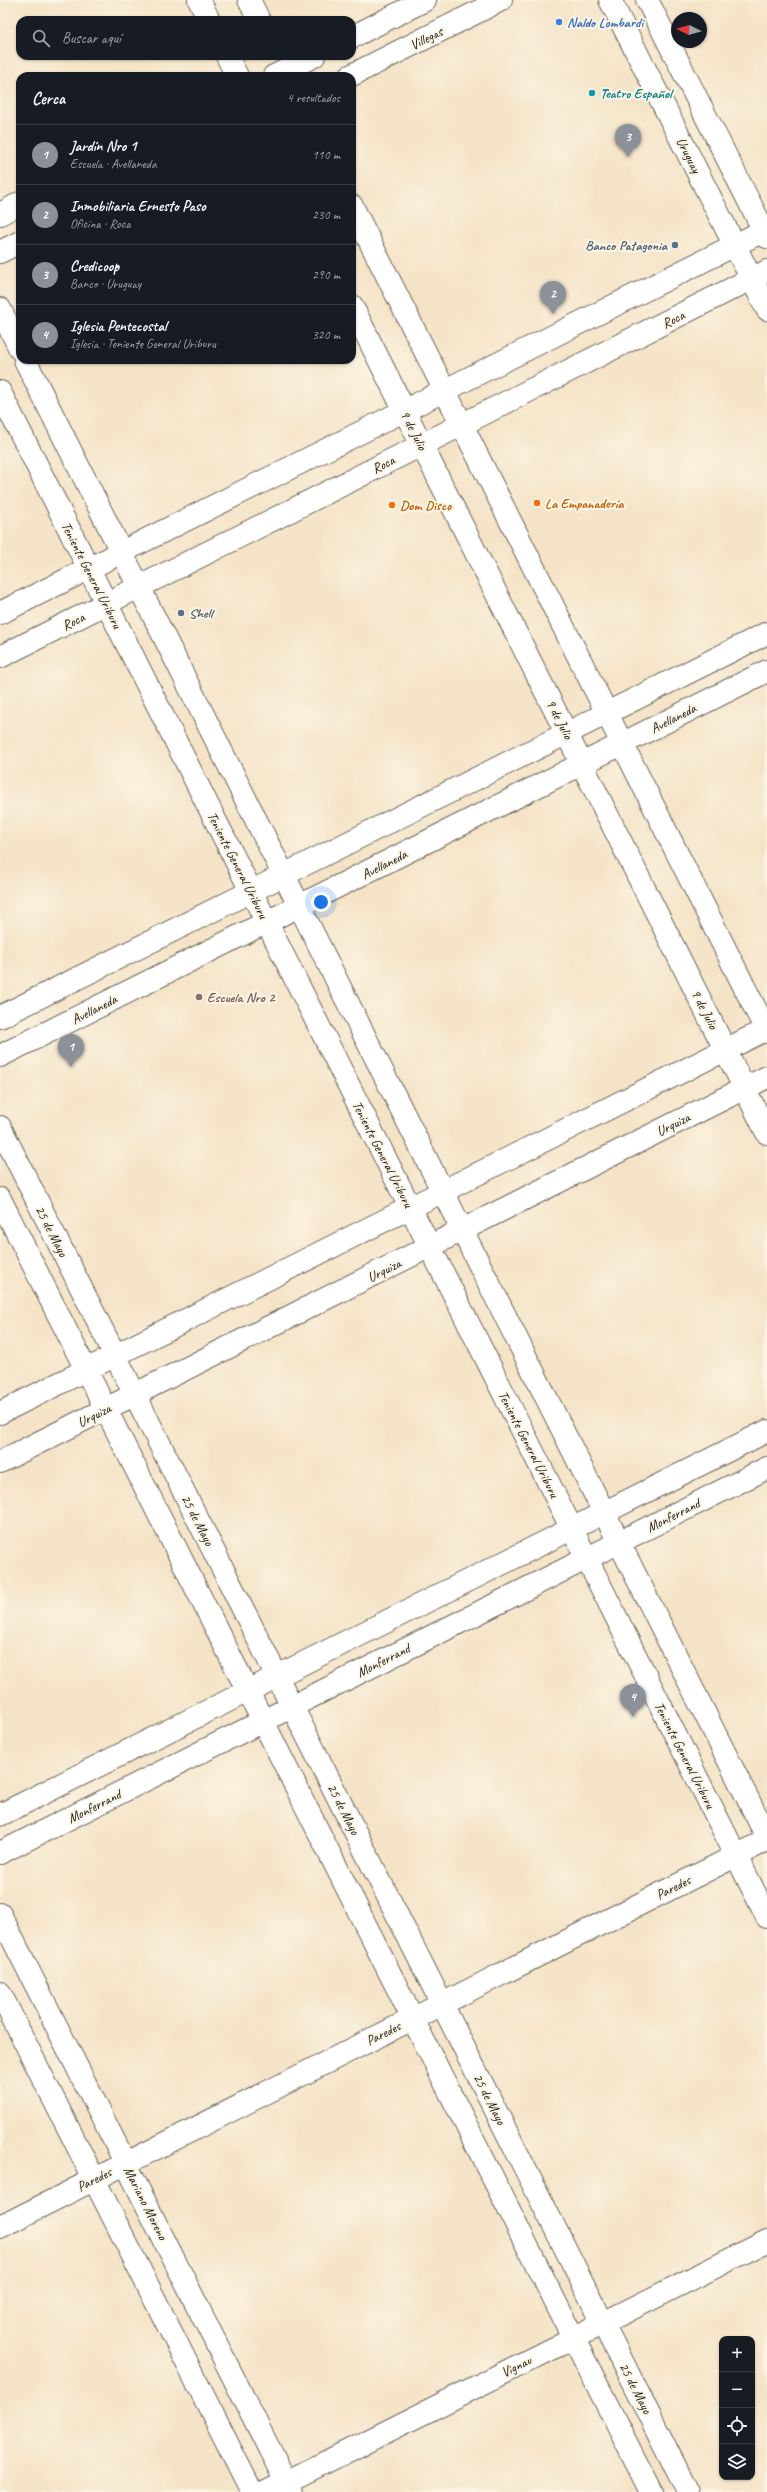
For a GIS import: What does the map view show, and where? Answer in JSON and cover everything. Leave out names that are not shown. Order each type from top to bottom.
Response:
[{"type":"street","points":[[199,0],[207,16]]},
{"type":"street","points":[[249,0],[257,16]]},
{"type":"street","points":[[356,35],[425,0]]},
{"type":"street","name":"Villegas","points":[[356,73],[501,0]]},
{"type":"street","name":"Uruguay","points":[[610,0],[734,245],[759,275],[767,309]]},
{"type":"street","points":[[0,613],[734,245],[766,232],[648,0]]},
{"type":"street","points":[[229,60],[235,72]]},
{"type":"street","points":[[281,70],[305,60]]},
{"type":"street","points":[[0,214],[16,206]]},
{"type":"street","points":[[0,1413],[767,1030],[356,214]]},
{"type":"street","points":[[0,252],[16,244]]},
{"type":"street","name":"Roca","points":[[0,657],[759,275]]},
{"type":"street","points":[[0,309],[16,341]]},
{"type":"street","name":"9 de Julio","points":[[356,314],[767,1133]]},
{"type":"street","points":[[28,364],[767,1837]]},
{"type":"street","name":"Teniente General Uriburu","points":[[0,392],[767,1917]]},
{"type":"street","points":[[0,1017],[767,633]]},
{"type":"street","name":"Avellaneda","points":[[0,1056],[767,671]]},
{"type":"street","name":"Urquiza","points":[[0,1462],[767,1077]]},
{"type":"street","name":"25 de Mayo","points":[[0,1127],[688,2492]]},
{"type":"street","points":[[0,1199],[651,2492]]},
{"type":"street","points":[[0,1815],[767,1431]]},
{"type":"street","name":"Monferrand","points":[[0,1853],[767,1468]]},
{"type":"street","name":"Paredes","points":[[0,2226],[767,1840]]},
{"type":"street","name":"Mariano Moreno","points":[[0,1914],[288,2487]]},
{"type":"street","points":[[0,1993],[252,2492]]},
{"type":"street","name":"Vignau","points":[[266,2492],[288,2487],[603,2323],[767,2241]]},
{"type":"place","name":"Naldo Lombardi","points":[[559,22]]},
{"type":"place","name":"Teatro Español","points":[[592,93]]},
{"type":"place","name":"Credicoop","points":[[628,157]]},
{"type":"place","name":"Banco Patagonia","points":[[675,245]]},
{"type":"place","name":"Inmobiliaria Ernesto Paso","points":[[553,314]]},
{"type":"place","name":"La Empanadería","points":[[537,503]]},
{"type":"place","name":"Dom Disco","points":[[392,505]]},
{"type":"place","name":"Shell","points":[[181,613]]},
{"type":"place","name":"Escuela Nro 2","points":[[199,997]]},
{"type":"place","name":"Jardín Nro 1","points":[[71,1067]]},
{"type":"place","name":"Iglesia Pentecostal","points":[[633,1717]]}]
